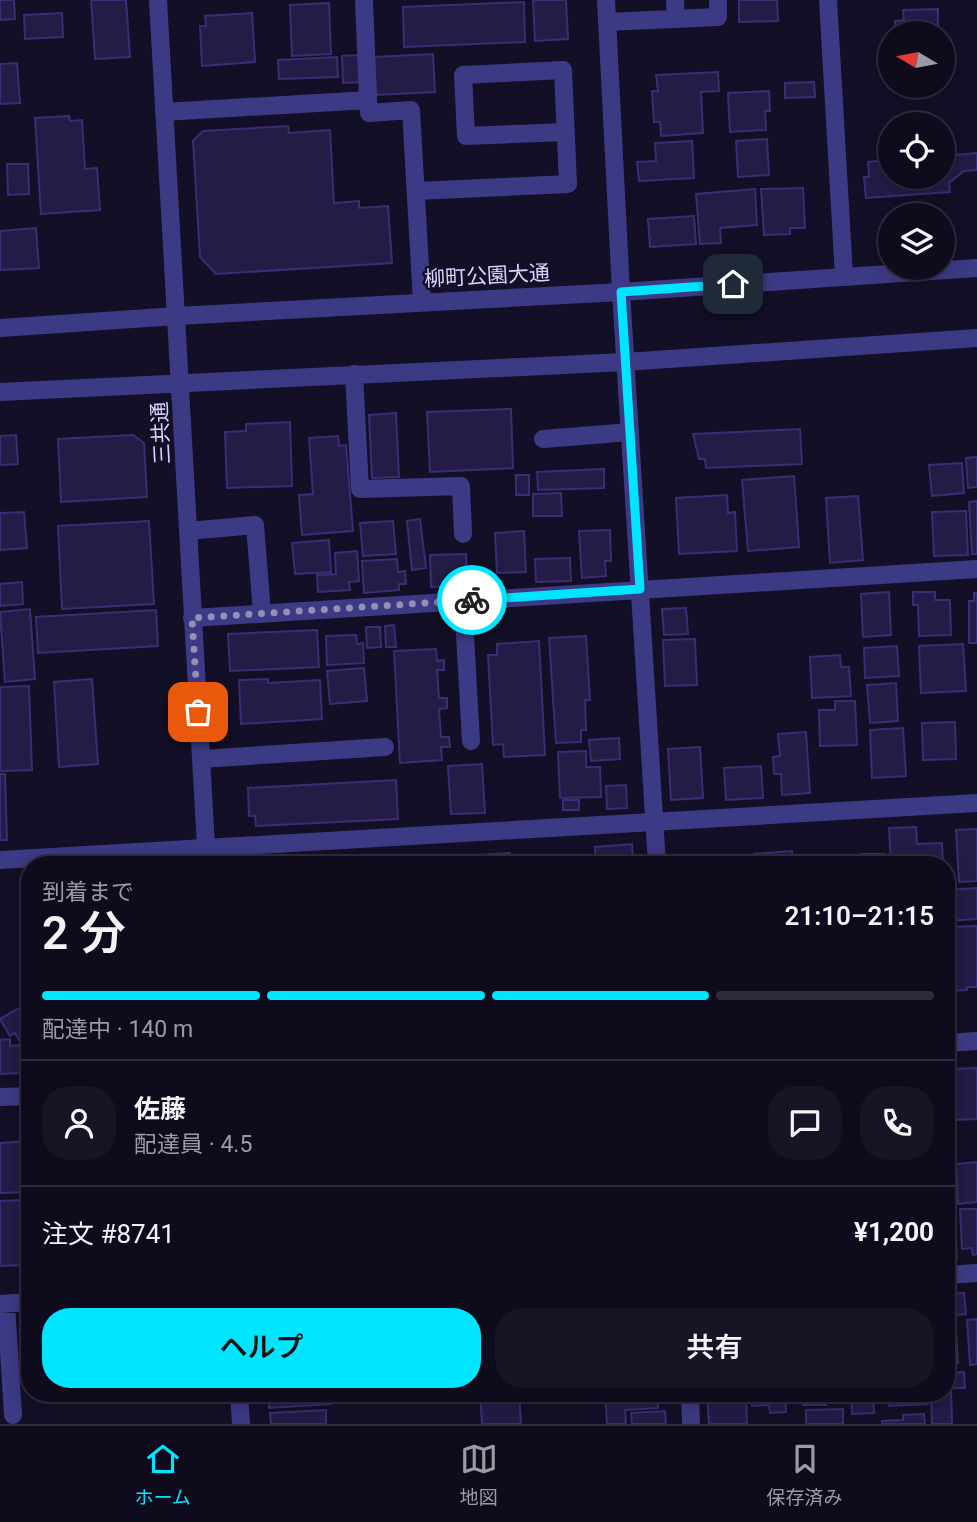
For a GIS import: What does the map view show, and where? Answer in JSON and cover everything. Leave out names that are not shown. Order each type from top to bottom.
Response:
[{"type":"street","name":"三共通","points":[[158,0],[207,856]]},
{"type":"street","points":[[364,0],[369,113],[411,110],[422,302]]},
{"type":"street","points":[[606,0],[629,432],[656,856]]},
{"type":"street","points":[[674,0],[676,19]]},
{"type":"street","points":[[607,22],[719,17],[718,0]]},
{"type":"street","points":[[828,0],[844,276]]},
{"type":"street","points":[[416,191],[568,184],[566,132],[563,70],[463,75],[466,136],[566,132]]},
{"type":"street","points":[[164,112],[368,100]]},
{"type":"street","name":"柳町公園大通","points":[[0,328],[621,292],[977,268]]},
{"type":"street","points":[[0,392],[625,362],[977,338]]},
{"type":"street","points":[[354,374],[360,489],[461,486],[463,534]]},
{"type":"street","points":[[542,439],[629,432]]},
{"type":"street","points":[[188,531],[256,524],[262,613]]},
{"type":"street","points":[[192,618],[977,569]]},
{"type":"street","points":[[463,600],[471,741]]},
{"type":"street","points":[[201,759],[385,747]]},
{"type":"street","points":[[207,856],[654,822],[977,803]]},
{"type":"street","points":[[0,860],[21,860]]},
{"type":"street","points":[[955,1042],[977,1041]]},
{"type":"street","points":[[0,1097],[21,1096]]},
{"type":"street","points":[[955,1274],[977,1273]]},
{"type":"street","points":[[13,1415],[3,1304],[21,1303]]},
{"type":"street","points":[[240,1402],[241,1424]]},
{"type":"street","points":[[690,1402],[691,1424]]},
{"type":"building","points":[[0,0],[14,0],[15,19],[0,20]]},
{"type":"building","points":[[91,0],[126,0],[130,57],[95,59]]},
{"type":"building","points":[[533,0],[566,0],[568,39],[535,41]]},
{"type":"building","points":[[739,0],[777,0],[778,21],[739,22]]},
{"type":"building","points":[[524,2],[525,42],[404,47],[403,7]]},
{"type":"building","points":[[329,3],[331,54],[292,56],[290,5]]},
{"type":"building","points":[[938,9],[938,21],[895,21],[904,20],[903,10]]},
{"type":"building","points":[[62,13],[63,37],[25,39],[24,15]]},
{"type":"building","points":[[252,13],[255,62],[202,66],[200,26],[206,26],[205,16]]},
{"type":"building","points":[[433,54],[435,92],[376,95],[374,57]]},
{"type":"building","points":[[361,55],[363,82],[343,83],[342,56]]},
{"type":"building","points":[[337,57],[338,77],[279,79],[278,60]]},
{"type":"building","points":[[17,63],[20,103],[0,104],[0,64]]},
{"type":"building","points":[[718,72],[719,91],[701,92],[703,133],[661,136],[660,122],[654,122],[652,91],[658,91],[656,75]]},
{"type":"building","points":[[814,82],[815,97],[785,98],[785,83]]},
{"type":"building","points":[[769,91],[770,111],[765,111],[766,130],[730,132],[728,93]]},
{"type":"building","points":[[69,116],[70,121],[82,120],[85,169],[97,168],[100,210],[41,214],[35,118]]},
{"type":"building","points":[[288,126],[289,133],[330,130],[334,203],[359,201],[359,208],[388,206],[392,263],[216,274],[200,257],[193,141],[203,131]]},
{"type":"building","points":[[767,139],[769,175],[738,177],[736,141]]},
{"type":"building","points":[[692,141],[694,178],[639,181],[637,162],[656,161],[655,143]]},
{"type":"building","points":[[977,153],[977,170],[964,171],[955,178],[955,155]]},
{"type":"building","points":[[878,161],[878,189],[950,189],[950,192],[866,198],[864,177],[869,177],[868,162]]},
{"type":"building","points":[[7,164],[28,164],[29,194],[8,195]]},
{"type":"building","points":[[803,188],[805,228],[790,228],[790,234],[764,235],[761,189]]},
{"type":"building","points":[[755,189],[757,225],[720,228],[721,243],[700,244],[696,194]]},
{"type":"building","points":[[694,216],[696,244],[650,247],[648,219]]},
{"type":"building","points":[[36,228],[39,268],[0,270],[0,231]]},
{"type":"building","points":[[511,409],[513,468],[430,472],[427,412]]},
{"type":"building","points":[[396,413],[399,477],[372,478],[369,415]]},
{"type":"building","points":[[290,422],[292,486],[227,488],[225,432],[246,431],[246,424]]},
{"type":"building","points":[[800,429],[802,464],[706,468],[705,459],[699,459],[693,434]]},
{"type":"building","points":[[16,435],[18,464],[0,465],[0,436]]},
{"type":"building","points":[[133,435],[144,443],[147,497],[61,502],[58,439]]},
{"type":"building","points":[[338,436],[339,446],[346,445],[353,531],[302,535],[299,495],[313,494],[309,438]]},
{"type":"building","points":[[977,457],[977,487],[968,488],[966,458]]},
{"type":"building","points":[[962,463],[964,493],[932,496],[929,465]]},
{"type":"building","points":[[604,469],[604,488],[538,490],[537,472]]},
{"type":"building","points":[[516,475],[529,475],[529,495],[516,495]]},
{"type":"building","points":[[794,476],[799,547],[748,551],[742,480]]},
{"type":"building","points":[[561,493],[562,516],[533,516],[533,494]]},
{"type":"building","points":[[727,495],[728,513],[735,512],[737,551],[679,554],[676,498]]},
{"type":"building","points":[[858,496],[863,560],[830,563],[826,498]]},
{"type":"building","points":[[977,501],[977,554],[972,554],[969,502]]},
{"type":"building","points":[[966,511],[968,555],[934,556],[932,512]]},
{"type":"building","points":[[24,512],[27,548],[0,550],[0,513]]},
{"type":"building","points":[[420,519],[426,568],[412,570],[407,521]]},
{"type":"building","points":[[149,521],[154,604],[62,609],[58,526]]},
{"type":"building","points":[[393,521],[396,554],[363,556],[360,523]]},
{"type":"building","points":[[610,530],[611,561],[605,561],[606,576],[582,578],[579,531]]},
{"type":"building","points":[[524,531],[526,572],[497,573],[495,533]]},
{"type":"building","points":[[329,540],[331,572],[295,574],[292,543]]},
{"type":"building","points":[[357,551],[359,581],[349,582],[350,590],[318,592],[317,575],[336,574],[335,553]]},
{"type":"building","points":[[466,554],[467,585],[431,587],[430,555]]},
{"type":"building","points":[[570,558],[571,581],[536,582],[535,559]]},
{"type":"building","points":[[397,559],[398,572],[405,571],[406,584],[399,584],[399,590],[364,593],[362,561]]},
{"type":"building","points":[[22,582],[23,604],[0,606],[0,584]]},
{"type":"building","points":[[889,592],[891,635],[863,637],[861,594]]},
{"type":"building","points":[[913,592],[935,592],[935,600],[950,600],[951,635],[919,636],[918,605],[913,605]]},
{"type":"building","points":[[974,593],[977,593],[977,643],[969,643],[969,601],[974,601]]},
{"type":"building","points":[[686,608],[688,634],[664,635],[662,609]]},
{"type":"building","points":[[30,609],[35,679],[5,682],[0,612]]},
{"type":"building","points":[[156,610],[158,646],[38,653],[36,617]]},
{"type":"building","points":[[394,625],[396,647],[386,647],[385,626]]},
{"type":"building","points":[[366,627],[380,627],[381,647],[367,648]]},
{"type":"building","points":[[317,630],[319,667],[230,671],[228,634]]},
{"type":"building","points":[[356,635],[357,644],[363,643],[364,663],[327,665],[326,636]]},
{"type":"building","points":[[586,636],[590,700],[585,700],[586,730],[581,730],[581,742],[556,743],[549,638]]},
{"type":"building","points":[[695,639],[697,685],[665,686],[663,640]]},
{"type":"building","points":[[539,641],[545,755],[504,757],[503,744],[493,745],[488,655],[497,655],[497,644]]},
{"type":"building","points":[[963,644],[966,691],[921,693],[919,646]]},
{"type":"building","points":[[897,646],[899,676],[865,678],[864,648]]},
{"type":"building","points":[[436,649],[437,661],[444,660],[444,670],[437,670],[439,698],[447,698],[447,708],[439,709],[441,737],[449,737],[450,747],[441,747],[442,760],[400,763],[394,651]]},
{"type":"building","points":[[840,655],[841,667],[849,667],[851,696],[812,698],[810,657]]},
{"type":"building","points":[[364,668],[367,701],[330,704],[327,671]]},
{"type":"building","points":[[92,679],[98,764],[59,767],[54,682]]},
{"type":"building","points":[[268,679],[268,683],[320,680],[322,719],[241,724],[239,680]]},
{"type":"building","points":[[896,683],[898,721],[870,723],[867,685]]},
{"type":"building","points":[[29,686],[32,770],[0,771],[0,687]]},
{"type":"building","points":[[835,701],[855,701],[857,745],[820,746],[819,710],[835,710]]},
{"type":"building","points":[[955,722],[956,759],[923,760],[922,723]]},
{"type":"building","points":[[903,728],[906,776],[872,778],[870,730]]},
{"type":"building","points":[[806,732],[810,793],[782,795],[781,774],[774,774],[773,757],[780,756],[778,734]]},
{"type":"building","points":[[619,738],[620,759],[591,761],[589,740]]},
{"type":"building","points":[[700,747],[703,798],[671,800],[668,749]]},
{"type":"building","points":[[586,751],[586,767],[600,767],[601,797],[560,798],[558,752]]},
{"type":"building","points":[[482,764],[485,813],[451,814],[448,766]]},
{"type":"building","points":[[761,766],[763,798],[726,800],[724,768]]},
{"type":"building","points":[[0,774],[5,774],[7,840],[0,840]]},
{"type":"building","points":[[396,780],[398,819],[256,826],[255,816],[249,816],[248,788]]},
{"type":"building","points":[[626,785],[627,808],[607,809],[606,786]]},
{"type":"building","points":[[563,800],[579,800],[579,810],[563,810]]},
{"type":"building","points":[[916,827],[917,844],[942,843],[943,856],[891,856],[889,828]]},
{"type":"building","points":[[977,829],[977,881],[959,882],[956,830]]},
{"type":"building","points":[[632,844],[633,856],[596,856],[595,847]]},
{"type":"building","points":[[792,851],[792,856],[754,856]]},
{"type":"building","points":[[510,853],[510,856],[479,855]]},
{"type":"building","points":[[861,854],[885,854],[885,856]]},
{"type":"building","points":[[977,888],[977,919],[955,920],[955,889]]},
{"type":"building","points":[[977,926],[977,987],[967,987],[967,990],[955,991],[955,927]]},
{"type":"building","points":[[21,1007],[21,1043],[15,1033],[10,1036],[0,1019]]},
{"type":"building","points":[[10,1039],[10,1046],[20,1045],[21,1073],[0,1074],[0,1040]]},
{"type":"building","points":[[977,1068],[977,1119],[955,1120],[955,1069]]},
{"type":"building","points":[[21,1142],[21,1192],[0,1193],[0,1143]]},
{"type":"building","points":[[977,1162],[977,1202],[958,1204],[956,1164]]},
{"type":"building","points":[[21,1200],[21,1265],[0,1266],[0,1201]]},
{"type":"building","points":[[960,1209],[977,1209],[977,1254],[973,1255],[972,1248],[962,1249]]},
{"type":"building","points":[[955,1218],[957,1258],[955,1258]]},
{"type":"building","points":[[964,1293],[966,1314],[955,1315],[955,1294]]},
{"type":"building","points":[[955,1315],[958,1363],[955,1363]]},
{"type":"building","points":[[977,1319],[977,1364],[970,1365],[967,1320]]},
{"type":"building","points":[[964,1372],[965,1388],[955,1388],[955,1373]]},
{"type":"building","points":[[269,1402],[331,1404],[269,1408]]},
{"type":"building","points":[[481,1402],[520,1402],[521,1424],[482,1424]]},
{"type":"building","points":[[606,1402],[658,1402],[658,1408],[625,1410],[626,1424],[607,1424]]},
{"type":"building","points":[[708,1402],[746,1402],[747,1424],[709,1424]]},
{"type":"building","points":[[752,1402],[785,1402],[786,1412],[770,1413],[769,1405],[752,1406]]},
{"type":"building","points":[[803,1402],[826,1402],[826,1405],[803,1405]]},
{"type":"building","points":[[851,1402],[873,1402],[874,1413],[852,1414]]},
{"type":"building","points":[[889,1402],[928,1404],[889,1406]]},
{"type":"building","points":[[931,1402],[951,1402],[952,1424],[932,1424]]},
{"type":"building","points":[[843,1409],[843,1424],[806,1424],[806,1410]]},
{"type":"building","points":[[326,1410],[326,1424],[271,1424],[270,1413]]},
{"type":"building","points":[[665,1411],[666,1424],[632,1424],[631,1413]]},
{"type":"building","points":[[924,1414],[925,1424],[882,1424],[882,1421],[903,1420],[903,1415]]},
{"type":"way so far","points":[[198,712],[192,618],[472,600]]},
{"type":"route","points":[[472,600],[640,589],[621,292],[733,284]]}]
